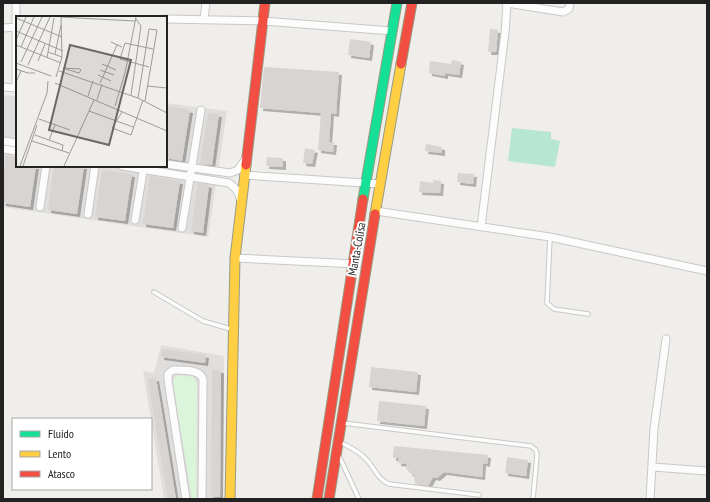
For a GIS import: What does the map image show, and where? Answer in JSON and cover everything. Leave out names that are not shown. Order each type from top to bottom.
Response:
[{"type":"main road","points":[[230,499],[235,258],[246,158],[264,22],[265,3]]},
{"type":"main road","name":"Manta-Colisa","points":[[317,499],[366,183],[397,3]]},
{"type":"main road","name":"Manta-Colisa","points":[[330,498],[337,445],[380,184],[412,3]]},
{"type":"street","points":[[3,87],[16,88],[16,3]]},
{"type":"street","points":[[204,19],[206,3]]},
{"type":"street","points":[[481,226],[505,33],[507,3],[563,12],[569,9],[570,3]]},
{"type":"street","points":[[167,19],[264,22],[392,31]]},
{"type":"street","points":[[3,28],[16,27]]},
{"type":"street","points":[[182,228],[201,110]]},
{"type":"street","points":[[3,141],[16,143]]},
{"type":"street","points":[[3,149],[16,151]]},
{"type":"street","points":[[167,164],[230,173],[238,170],[246,158]]},
{"type":"street","points":[[40,207],[46,167]]},
{"type":"street","points":[[88,214],[95,167]]},
{"type":"street","points":[[132,167],[232,184],[237,190],[241,202]]},
{"type":"street","points":[[135,220],[143,168]]},
{"type":"street","points":[[221,181],[222,172]]},
{"type":"street","points":[[244,175],[380,184]]},
{"type":"street","points":[[376,211],[550,237],[707,271]]},
{"type":"street","points":[[235,258],[367,264]]},
{"type":"street","points":[[650,499],[654,429],[666,339]]},
{"type":"street","points":[[186,499],[168,380],[168,374],[174,370],[199,373],[203,379],[202,499]]},
{"type":"street","points":[[653,467],[707,472]]},
{"type":"lane","points":[[550,237],[547,303],[554,309],[588,314]]},
{"type":"lane","points":[[154,292],[203,321],[234,330]]},
{"type":"lane","points":[[341,423],[531,446],[536,450],[537,455],[533,499]]},
{"type":"lane","points":[[337,445],[361,454],[384,482],[389,484],[479,495]]},
{"type":"lane","points":[[337,445],[359,499]]},
{"type":"shaded area","points":[[3,95],[16,96],[16,167],[167,167],[167,103],[227,111],[208,237],[3,207]]},
{"type":"shaded area","points":[[161,345],[224,356],[223,499],[164,499],[152,418],[151,418],[143,371],[154,373]]},
{"type":"green space","points":[[512,128],[551,132],[551,139],[560,141],[555,167],[508,161]]},
{"type":"green space","points":[[178,375],[193,377],[197,384],[196,499],[192,499],[173,382],[175,377]]},
{"type":"building","points":[[490,29],[498,30],[496,52],[488,52]]},
{"type":"building","points":[[350,39],[371,42],[369,58],[348,55]]},
{"type":"building","points":[[452,60],[461,62],[459,75],[445,73],[445,76],[429,73],[430,61],[451,64]]},
{"type":"building","points":[[264,67],[339,72],[336,114],[331,113],[329,142],[334,142],[333,152],[318,150],[321,113],[260,108]]},
{"type":"building","points":[[167,106],[190,110],[182,161],[167,158]]},
{"type":"building","points":[[208,113],[219,114],[212,165],[200,164]]},
{"type":"building","points":[[426,144],[442,147],[442,153],[425,151]]},
{"type":"building","points":[[305,148],[315,150],[312,164],[303,163]]},
{"type":"building","points":[[6,155],[16,157],[16,167],[36,167],[30,207],[3,203],[3,176]]},
{"type":"building","points":[[267,157],[283,158],[283,167],[266,166]]},
{"type":"building","points":[[54,167],[84,167],[77,214],[48,210]]},
{"type":"building","points":[[102,170],[132,174],[125,221],[95,217]]},
{"type":"building","points":[[458,173],[474,174],[473,184],[457,182]]},
{"type":"building","points":[[150,176],[180,181],[173,228],[143,224]]},
{"type":"building","points":[[433,180],[441,181],[440,193],[419,192],[420,181],[433,183]]},
{"type":"building","points":[[198,183],[209,185],[203,233],[191,231]]},
{"type":"building","points":[[162,349],[206,355],[205,363],[161,357]]},
{"type":"building","points":[[371,367],[418,372],[416,392],[369,387]]},
{"type":"building","points":[[212,370],[221,370],[220,497],[211,497]]},
{"type":"building","points":[[156,378],[176,499],[168,499],[150,393],[148,379]]},
{"type":"building","points":[[379,401],[426,406],[424,426],[377,421]]},
{"type":"building","points":[[394,446],[488,455],[487,464],[483,463],[482,477],[444,472],[437,478],[433,477],[428,486],[415,484],[414,475],[411,474],[406,468],[407,464],[398,463],[399,458],[393,458]]},
{"type":"building","points":[[507,457],[528,460],[526,476],[505,473]]},
{"type":"traffic: fast","points":[[363,199],[397,3]]},
{"type":"traffic: slow","points":[[375,214],[401,64]]},
{"type":"traffic: slow","points":[[230,499],[235,258],[246,165]]},
{"type":"traffic: jam","points":[[246,165],[265,3]]},
{"type":"traffic: jam","points":[[401,64],[412,3]]},
{"type":"traffic: jam","points":[[317,499],[363,199]]},
{"type":"traffic: jam","points":[[329,499],[375,214]]}]
